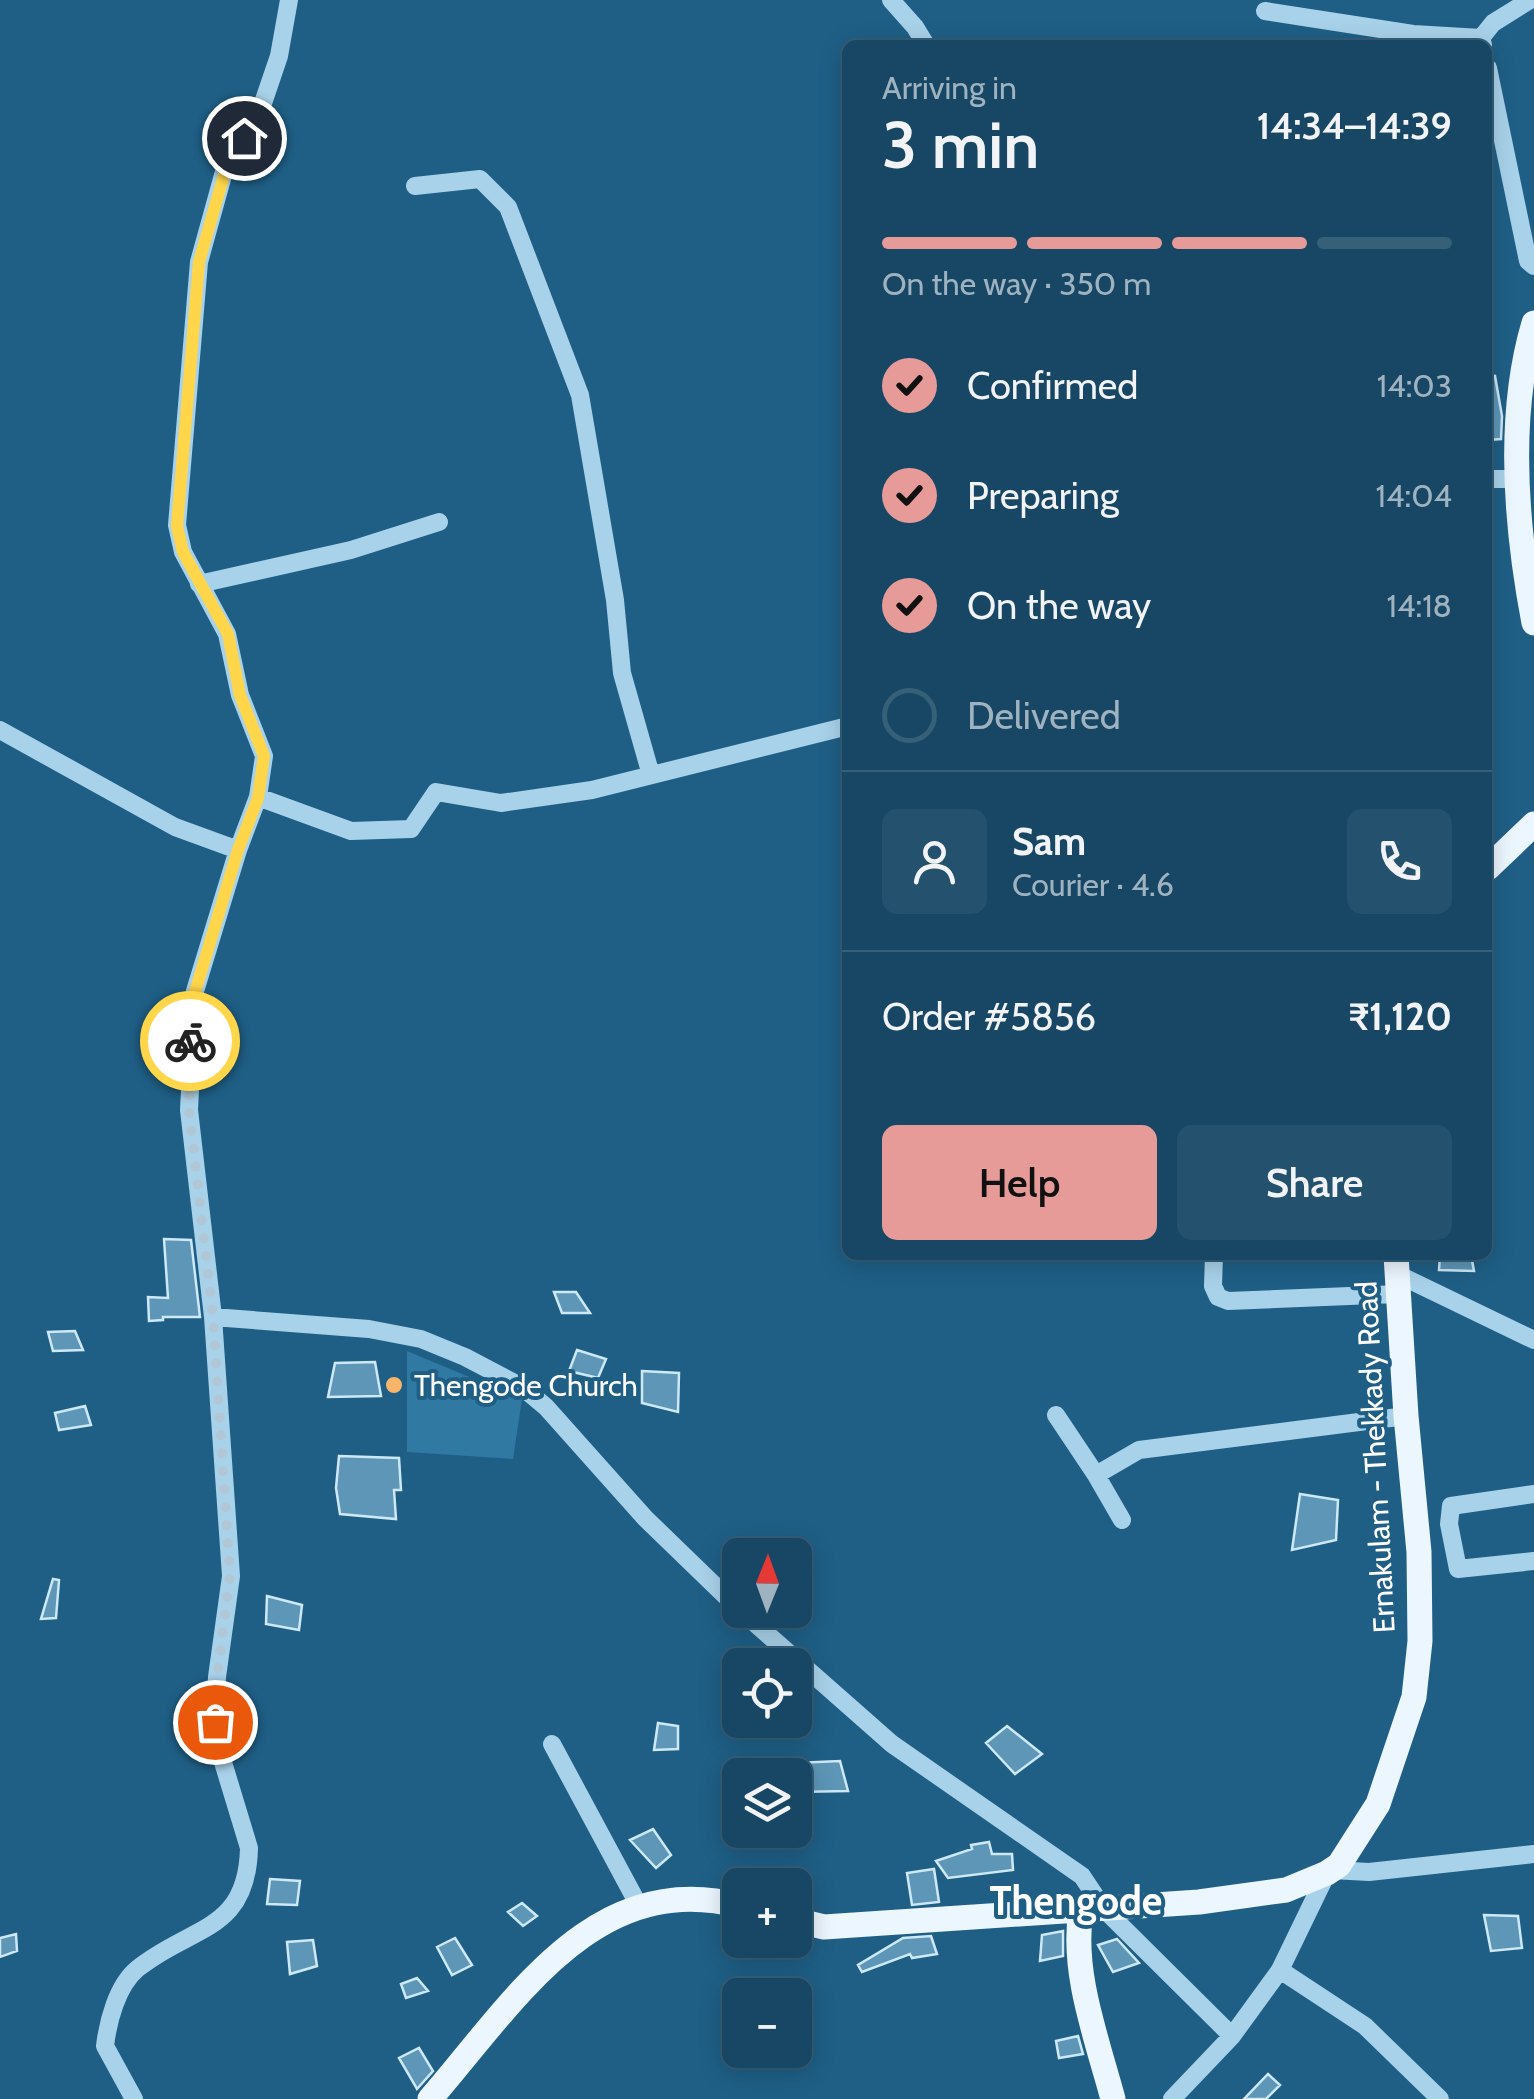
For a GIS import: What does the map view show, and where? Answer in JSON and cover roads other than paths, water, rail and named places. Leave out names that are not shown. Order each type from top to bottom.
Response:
[{"type":"main road","points":[[1534,323],[1521,379],[1517,479],[1521,550],[1534,623]]},
{"type":"main road","points":[[1492,864],[1534,824]]},
{"type":"main road","name":"Ernakulam - Thekkady Road","points":[[1330,1872],[1339,1866],[1378,1804],[1414,1697],[1420,1642],[1417,1528],[1397,1274]]},
{"type":"main road","points":[[812,1925],[824,1928],[1199,1902],[1286,1890],[1330,1872]]},
{"type":"main road","points":[[430,2099],[525,1983],[599,1923],[638,1904],[708,1897],[722,1901]]},
{"type":"main road","points":[[1093,1910],[1076,1940],[1113,2099]]},
{"type":"street","points":[[134,2099],[105,2046],[118,1998],[138,1968],[228,1914],[243,1891],[248,1862],[249,1848],[215,1722],[230,1576],[213,1317],[189,1110],[195,992],[258,798],[264,756],[240,695],[228,634],[183,552],[177,526],[199,262],[226,168],[268,91],[280,56],[289,0]]},
{"type":"street","points":[[891,0],[923,40]]},
{"type":"street","points":[[1483,40],[1493,23],[1530,0]]},
{"type":"street","points":[[1265,11],[1465,40]]},
{"type":"street","points":[[1492,87],[1528,261],[1534,266]]},
{"type":"street","points":[[415,186],[480,180],[508,206],[580,395],[615,600],[622,674],[650,775]]},
{"type":"street","points":[[1492,479],[1517,479]]},
{"type":"street","points":[[199,584],[350,550],[438,522]]},
{"type":"street","points":[[258,798],[351,831],[411,829],[436,792],[500,802],[592,790],[842,727]]},
{"type":"street","points":[[0,730],[175,827],[238,850]]},
{"type":"street","points":[[1214,1260],[1213,1286],[1218,1297],[1228,1300],[1397,1274],[1534,1340]]},
{"type":"street","points":[[213,1317],[369,1329],[421,1339],[522,1387],[546,1407],[646,1518],[722,1592]]},
{"type":"street","points":[[1056,1415],[1122,1520]]},
{"type":"street","points":[[1096,1475],[1139,1450],[1406,1416]]},
{"type":"street","points":[[1534,1494],[1450,1506],[1449,1524],[1458,1569],[1534,1560]]},
{"type":"street","points":[[1417,1528],[1449,1524]]},
{"type":"street","points":[[760,1628],[892,1744],[1082,1876],[1093,1910],[1232,2036]]},
{"type":"street","points":[[552,1744],[638,1904]]},
{"type":"street","points":[[1172,2099],[1232,2036],[1280,1970],[1330,1872],[1368,1872],[1534,1854]]},
{"type":"street","points":[[1280,1970],[1365,2026],[1440,2099]]},
{"type":"place","name":"Thengode Church","points":[[394,1385]]},
{"type":"district","name":"Thengode","points":[[1076,1900]]}]
